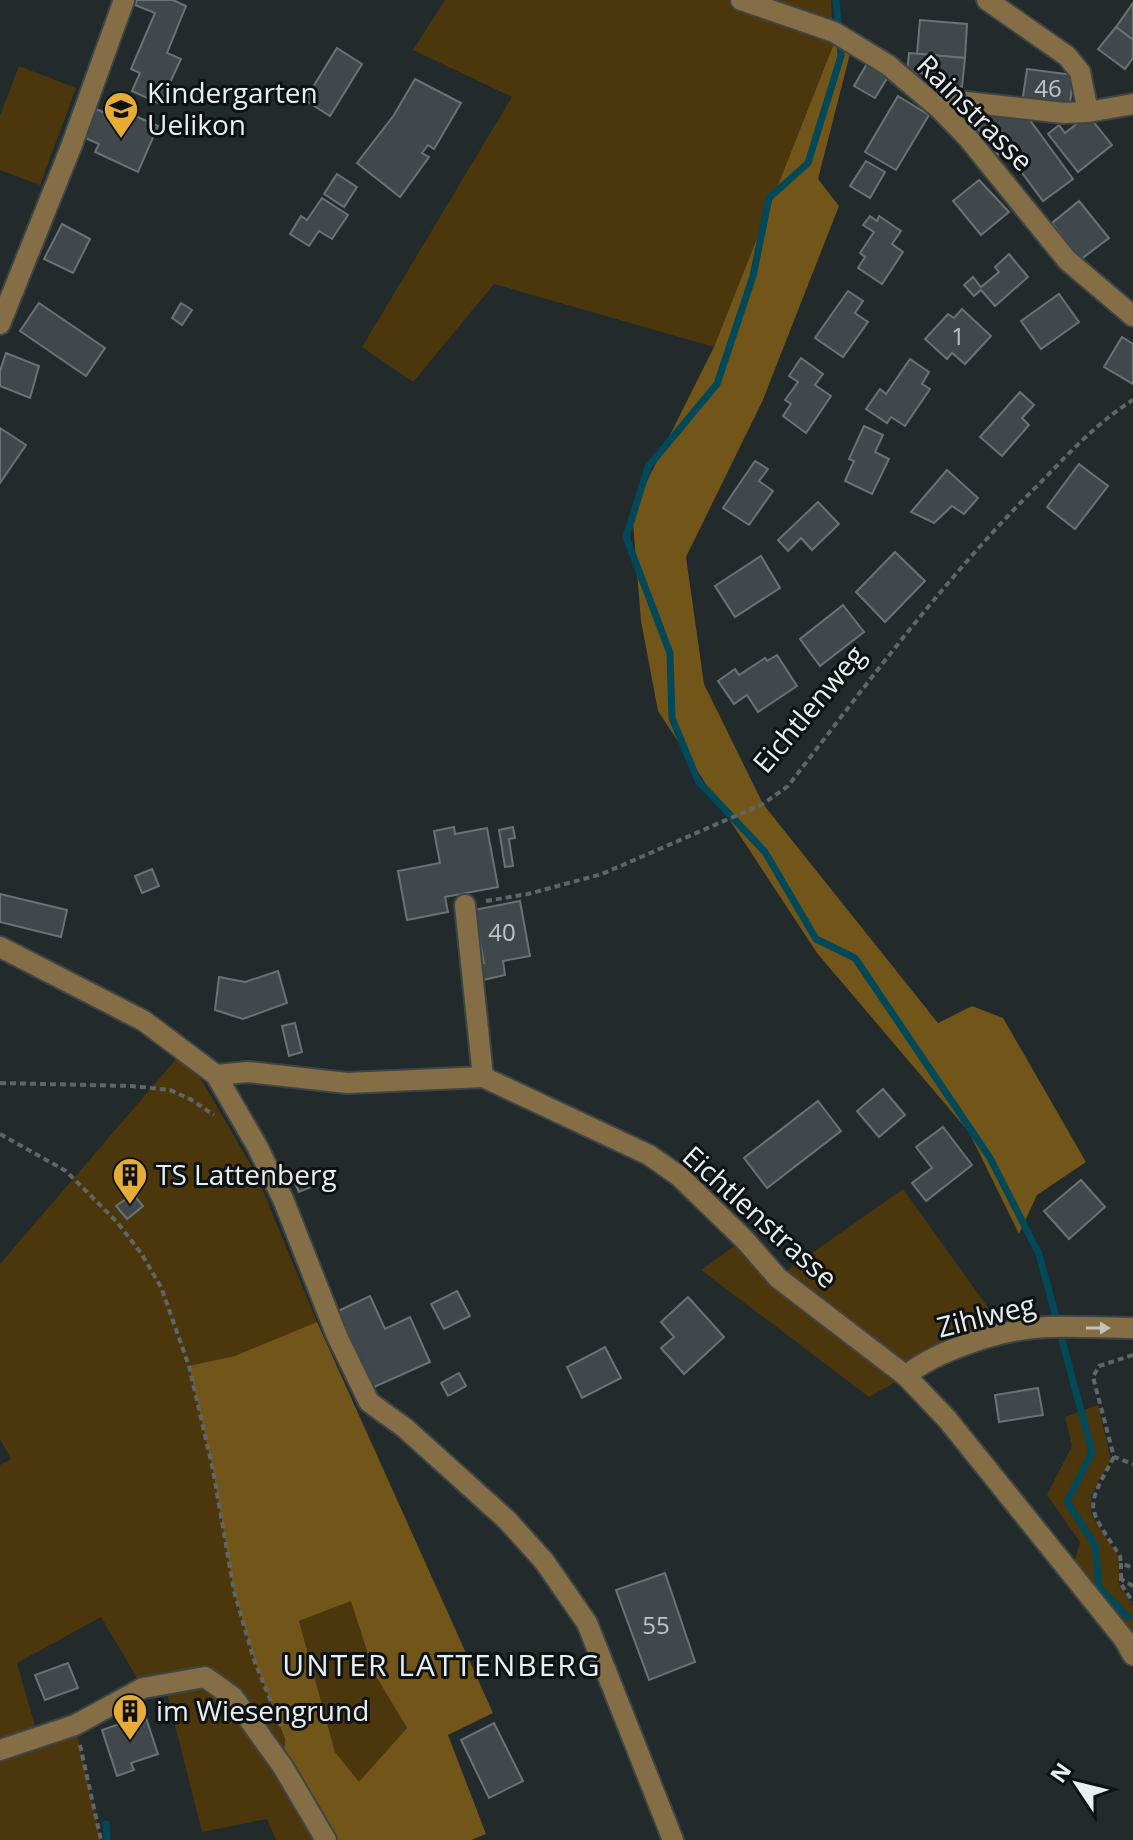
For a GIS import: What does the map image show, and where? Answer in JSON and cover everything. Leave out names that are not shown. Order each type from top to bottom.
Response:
[{"type":"street","points":[[0,324],[71,147],[124,0]]},
{"type":"street","name":"Rainstrasse","points":[[741,0],[834,32],[888,65],[941,110],[968,138],[1030,210],[1067,260],[1133,316]]},
{"type":"street","points":[[987,0],[1067,56],[1080,72],[1088,112]]},
{"type":"street","points":[[941,110],[966,102],[1064,113],[1133,104]]},
{"type":"street","points":[[465,905],[483,1077]]},
{"type":"street","points":[[0,947],[144,1021],[216,1075],[283,1199],[337,1336],[369,1402],[405,1428],[507,1520],[544,1561],[587,1623],[673,1840]]},
{"type":"street","name":"Eichtlenstrasse","points":[[216,1075],[248,1072],[347,1083],[483,1077],[649,1155],[679,1176],[744,1239],[778,1278],[906,1376],[947,1419],[1124,1639],[1133,1655]]},
{"type":"street","name":"Zihlweg","points":[[906,1376],[931,1358],[985,1339],[1032,1328],[1133,1328]]},
{"type":"street","points":[[0,1750],[75,1725],[143,1688],[205,1677],[233,1697],[283,1767],[326,1840]]},
{"type":"path","name":"Eichtlenweg","points":[[465,905],[528,894],[602,874],[763,804],[788,786],[974,552],[1106,417],[1133,400]]},
{"type":"path","points":[[0,1083],[132,1086],[170,1090],[216,1116],[240,1118]]},
{"type":"path","points":[[0,1134],[66,1171],[117,1222],[141,1253],[161,1287],[189,1366],[213,1470],[234,1591],[254,1660],[281,1728]]},
{"type":"path","points":[[1133,1355],[1099,1366],[1093,1377],[1114,1457],[1092,1496],[1093,1513],[1120,1556],[1121,1584],[1133,1602]]},
{"type":"path","points":[[1114,1457],[1133,1464]]},
{"type":"path","points":[[1121,1563],[1133,1568]]},
{"type":"path","points":[[1121,1579],[1133,1586]]},
{"type":"path","points":[[75,1725],[101,1840]]},
{"type":"shaded area","points":[[445,0],[831,0],[833,46],[714,347],[494,284],[413,382],[362,347],[512,97],[413,50]]},
{"type":"shaded area","points":[[853,42],[818,179],[839,206],[762,402],[686,557],[704,684],[763,804],[938,1023],[972,1006],[1003,1018],[1086,1162],[1037,1195],[1019,1234],[969,1132],[817,953],[658,711],[641,621],[632,511],[714,347],[833,46]]},
{"type":"shaded area","points":[[19,66],[76,88],[40,185],[0,170],[0,116]]},
{"type":"shaded area","points":[[184,1050],[256,1174],[317,1322],[235,1357],[189,1367],[213,1470],[234,1591],[254,1659],[285,1739],[283,1767],[326,1840],[276,1840],[267,1819],[202,1832],[165,1685],[143,1688],[101,1617],[17,1663],[38,1737],[75,1725],[101,1840],[0,1840],[0,1465],[11,1459],[0,1439],[0,1264]]},
{"type":"shaded area","points":[[903,1189],[1007,1334],[906,1376],[869,1397],[701,1270],[744,1239],[778,1277]]},
{"type":"shaded area","points":[[317,1322],[493,1713],[448,1735],[486,1834],[471,1840],[326,1840],[283,1767],[285,1739],[254,1659],[234,1591],[213,1470],[189,1366],[235,1356]],"holes":[[[351,1601],[374,1673],[407,1728],[359,1782],[335,1752],[299,1621]]]},
{"type":"shaded area","points":[[1098,1405],[1111,1460],[1091,1495],[1091,1514],[1119,1557],[1119,1584],[1133,1606],[1133,1630],[1124,1639],[1071,1574],[1080,1542],[1047,1495],[1072,1446],[1065,1417]]},
{"type":"shaded area","points":[[351,1600],[374,1673],[407,1728],[359,1783],[335,1752],[299,1621]]},
{"type":"building","points":[[137,0],[173,0],[186,6],[167,53],[181,59],[160,104],[132,91],[140,73],[131,69],[155,13],[135,5]]},
{"type":"building","points":[[1133,3],[1133,40],[1116,27]]},
{"type":"building","points":[[920,20],[967,24],[965,58],[917,54]]},
{"type":"building","points":[[1116,27],[1133,40],[1133,58],[1125,69],[1098,49]]},
{"type":"building","points":[[337,48],[362,64],[330,116],[305,100]]},
{"type":"building","points":[[909,53],[965,58],[962,87],[930,83],[931,74],[907,72]]},
{"type":"building","points":[[868,62],[889,75],[875,98],[854,86]]},
{"type":"building","points":[[1027,69],[1074,75],[1069,109],[1022,103]]},
{"type":"building","points":[[415,79],[461,103],[434,149],[428,145],[422,153],[429,157],[400,197],[357,163],[394,115]]},
{"type":"building","points":[[898,96],[929,115],[896,170],[865,152]]},
{"type":"building","name":"Kindergarten Uelikon","points":[[113,106],[158,126],[138,172],[95,152],[99,144],[83,137],[96,109],[108,114]]},
{"type":"building","points":[[982,110],[1024,112],[1073,179],[1043,201],[1005,150],[998,155],[978,129]]},
{"type":"building","points":[[1088,115],[1112,145],[1078,172],[1048,134],[1059,125],[1065,133]]},
{"type":"building","points":[[866,161],[885,172],[870,198],[850,186]]},
{"type":"building","points":[[337,174],[357,187],[344,207],[324,194]]},
{"type":"building","points":[[979,180],[1009,212],[981,235],[953,201]]},
{"type":"building","points":[[322,198],[348,215],[332,239],[319,231],[309,246],[290,234],[301,216],[307,220]]},
{"type":"building","points":[[1079,201],[1109,238],[1080,260],[1052,223]]},
{"type":"building","points":[[870,216],[877,221],[879,216],[901,231],[892,244],[903,252],[882,284],[858,268],[865,257],[860,253],[874,232],[863,225]]},
{"type":"building","points":[[62,224],[90,239],[73,273],[44,259]]},
{"type":"building","points":[[1009,254],[1028,277],[995,306],[981,290],[974,296],[964,285],[973,277],[981,287],[999,272],[995,267]]},
{"type":"building","points":[[848,291],[863,301],[855,313],[868,322],[843,357],[815,338]]},
{"type":"building","points":[[1059,294],[1079,322],[1041,349],[1021,321]]},
{"type":"building","points":[[39,303],[105,348],[86,376],[20,331]]},
{"type":"building","points":[[181,303],[192,310],[182,325],[172,318]]},
{"type":"building","points":[[962,309],[991,336],[965,364],[952,353],[947,359],[925,339],[948,314],[954,318]]},
{"type":"building","points":[[1122,337],[1133,344],[1133,384],[1104,367]]},
{"type":"building","points":[[6,353],[39,366],[30,398],[0,386],[0,371]]},
{"type":"building","points":[[801,358],[823,374],[815,385],[831,396],[806,433],[783,416],[791,404],[785,400],[798,382],[789,376]]},
{"type":"building","points":[[910,359],[929,372],[922,384],[930,389],[905,426],[891,417],[887,423],[866,409],[880,389],[886,394]]},
{"type":"building","points":[[1020,392],[1034,405],[1022,418],[1029,425],[1002,456],[980,437]]},
{"type":"building","points":[[864,426],[883,435],[875,452],[889,459],[872,494],[845,481],[854,461],[849,459]]},
{"type":"building","points":[[0,428],[26,445],[0,483]]},
{"type":"building","points":[[755,461],[768,469],[759,481],[773,491],[749,525],[723,508]]},
{"type":"building","points":[[1079,464],[1108,486],[1075,529],[1047,507]]},
{"type":"building","points":[[947,470],[978,498],[964,514],[952,506],[934,523],[911,512]]},
{"type":"building","points":[[818,502],[839,524],[812,550],[801,538],[788,551],[778,540]]},
{"type":"building","points":[[895,552],[925,581],[885,622],[856,592]]},
{"type":"building","points":[[761,556],[780,588],[735,617],[715,586]]},
{"type":"building","points":[[843,605],[864,632],[820,666],[800,639]]},
{"type":"building","points":[[777,655],[797,686],[758,712],[747,695],[734,704],[718,681],[735,669],[739,675],[765,658],[767,661]]},
{"type":"building","points":[[454,827],[455,834],[487,828],[498,887],[445,897],[448,912],[407,920],[398,871],[440,863],[434,831]]},
{"type":"building","points":[[513,827],[515,838],[509,839],[513,866],[505,867],[499,830]]},
{"type":"building","points":[[152,869],[159,886],[142,893],[135,876]]},
{"type":"building","points":[[0,894],[67,910],[61,937],[0,922]]},
{"type":"building","points":[[520,901],[530,956],[503,961],[505,975],[483,980],[480,963],[484,963],[474,910]]},
{"type":"building","points":[[278,971],[287,1003],[243,1019],[215,1010],[219,977],[245,982]]},
{"type":"building","points":[[295,1023],[302,1052],[289,1056],[282,1026]]},
{"type":"building","points":[[883,1089],[905,1115],[879,1137],[857,1111]]},
{"type":"building","points":[[818,1101],[841,1131],[767,1188],[744,1158]]},
{"type":"building","points":[[943,1127],[972,1165],[926,1201],[912,1183],[932,1168],[916,1147]]},
{"type":"building","points":[[306,1176],[311,1187],[299,1192],[294,1181]]},
{"type":"building","points":[[1081,1180],[1105,1207],[1069,1239],[1044,1211]]},
{"type":"building","name":"TS Lattenberg","points":[[133,1194],[143,1206],[127,1219],[116,1206]]},
{"type":"building","points":[[457,1291],[470,1316],[444,1329],[431,1304]]},
{"type":"building","points":[[370,1296],[385,1329],[410,1317],[430,1362],[372,1388],[338,1311]]},
{"type":"building","points":[[688,1297],[724,1337],[684,1374],[661,1348],[674,1337],[661,1322]]},
{"type":"building","points":[[605,1347],[621,1378],[582,1398],[567,1367]]},
{"type":"building","points":[[459,1373],[466,1386],[448,1396],[441,1383]]},
{"type":"building","points":[[1038,1388],[1043,1415],[999,1422],[995,1395]]},
{"type":"building","points":[[665,1573],[695,1662],[649,1680],[616,1590]]},
{"type":"building","points":[[68,1663],[78,1688],[45,1700],[35,1675]]},
{"type":"building","name":"im Wiesengrund","points":[[145,1715],[158,1754],[131,1763],[134,1770],[117,1776],[102,1730]]},
{"type":"building","points":[[494,1723],[523,1781],[489,1798],[461,1740]]},
{"type":"waterway","points":[[836,0],[841,56],[808,163],[769,198],[753,276],[717,384],[648,467],[626,537],[670,653],[672,718],[698,781],[765,852],[816,939],[855,958],[990,1158],[1039,1254],[1092,1452],[1067,1502],[1095,1545],[1099,1588],[1128,1617]]},
{"type":"waterway","points":[[106,1824],[107,1840]]},
{"type":"place","name":"Kindergarten Uelikon","points":[[121,140]]},
{"type":"place","name":"TS Lattenberg","points":[[130,1206]]},
{"type":"place","name":"im Wiesengrund","points":[[130,1742]]},
{"type":"district","name":"UNTER LATTENBERG","points":[[442,1666]]}]
